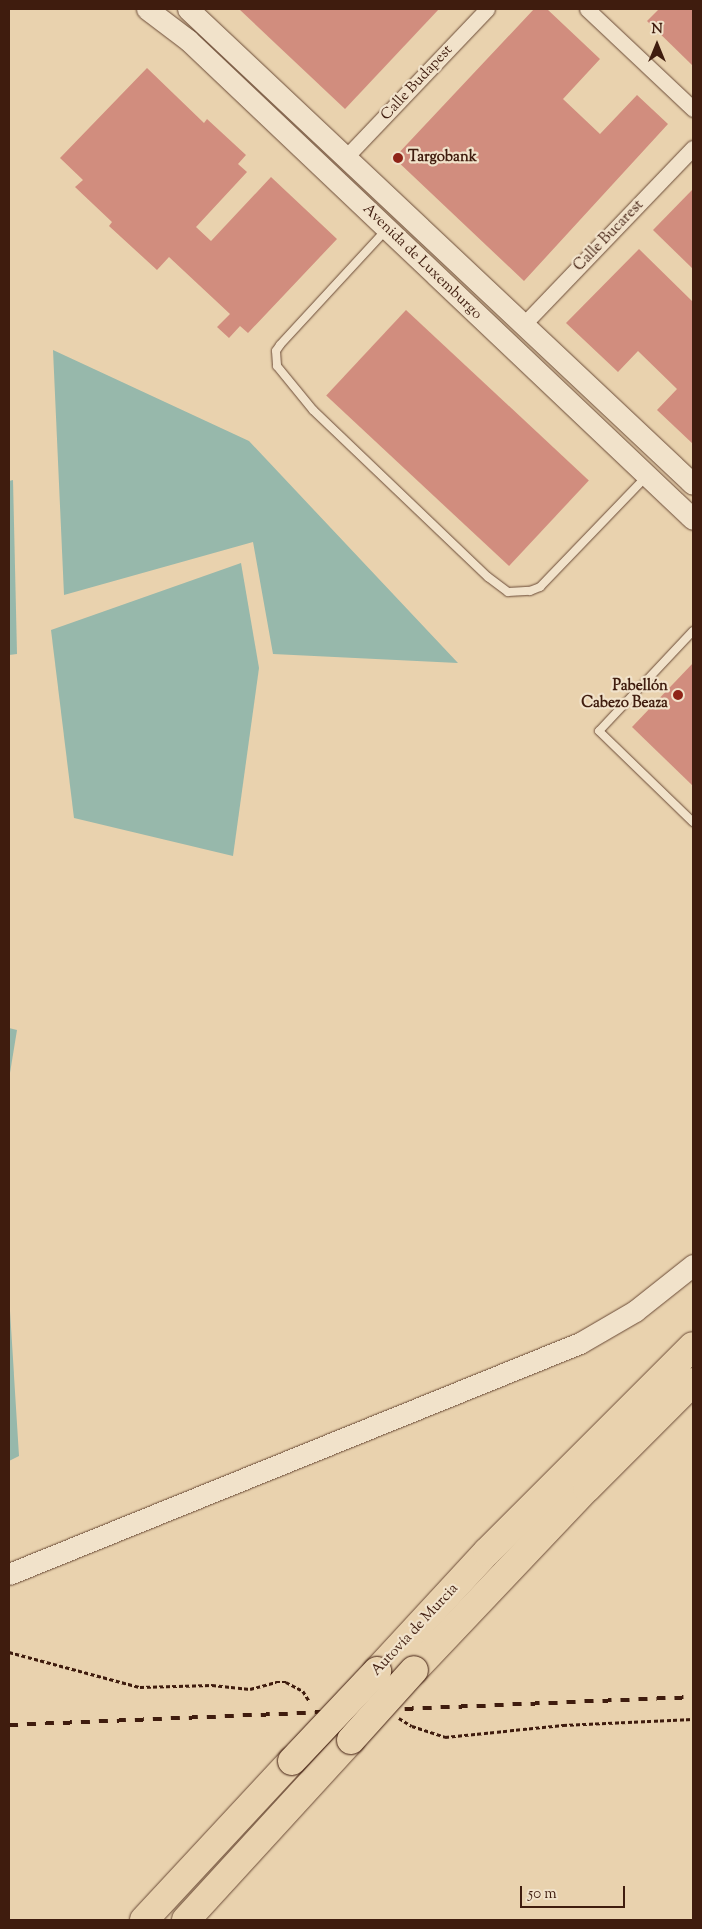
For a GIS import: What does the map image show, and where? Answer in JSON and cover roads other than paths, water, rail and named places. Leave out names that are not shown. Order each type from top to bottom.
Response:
[{"type":"highway","name":"Autovía de Murcia","points":[[144,1920],[543,1495],[693,1346]]},
{"type":"highway","name":"Autovía de Murcia","points":[[186,1920],[414,1670],[593,1481],[693,1382]]},
{"type":"highway","points":[[129,1920],[178,1883]]},
{"type":"main road","name":"Avenida de Luxemburgo","points":[[147,9],[188,40],[693,519]]},
{"type":"main road","name":"Avenida de Luxemburgo","points":[[188,9],[347,156],[693,484]]},
{"type":"main road","points":[[330,174],[347,156]]},
{"type":"main road","points":[[507,342],[524,324]]},
{"type":"main road","points":[[9,1574],[580,1343],[635,1311],[693,1265]]},
{"type":"street","name":"Calle Budapest","points":[[347,156],[487,9]]},
{"type":"street","points":[[587,9],[693,109]]},
{"type":"street","name":"Calle Bucarest","points":[[524,324],[693,148]]},
{"type":"lane","points":[[388,228],[280,345],[276,351],[277,366],[313,410],[488,577],[508,592],[530,592],[540,587],[648,475]]},
{"type":"lane","points":[[693,631],[599,731],[693,822]]},
{"type":"railway","points":[[9,1725],[693,1697]]},
{"type":"place","name":"Targobank","points":[[398,158]]},
{"type":"place","name":"Pabellón Cabezo Beaza","points":[[678,695]]}]
